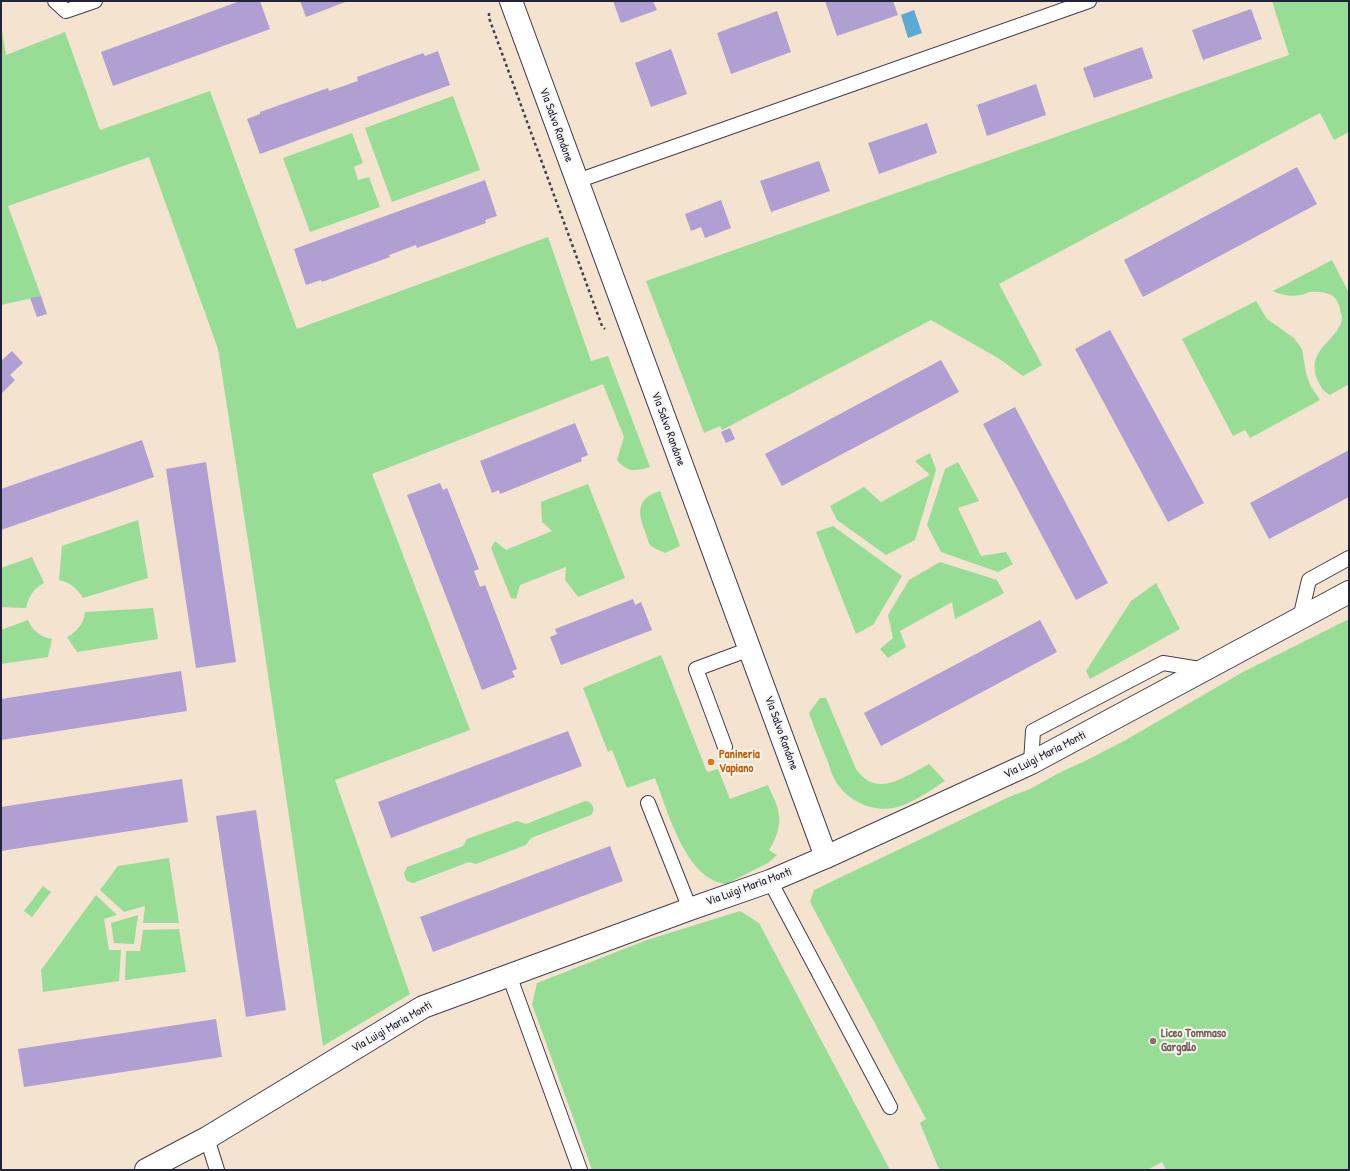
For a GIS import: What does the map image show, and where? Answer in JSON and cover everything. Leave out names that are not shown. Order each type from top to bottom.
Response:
[{"type":"street","name":"Via Salvo Randone","points":[[501,4],[577,181],[826,857]]},
{"type":"street","name":"Via Luigi Maria Monti","points":[[146,1170],[207,1138],[423,1007],[770,881],[826,857],[1031,764],[1349,592]]},
{"type":"lane","points":[[55,1],[66,11],[95,1]]},
{"type":"lane","points":[[577,181],[1089,1]]},
{"type":"lane","points":[[1300,618],[1309,580],[1349,558]]},
{"type":"lane","points":[[725,747],[696,669],[750,649]]},
{"type":"lane","points":[[648,803],[690,909]]},
{"type":"lane","points":[[770,881],[890,1106]]},
{"type":"lane","points":[[509,975],[580,1170]]},
{"type":"lane","points":[[207,1138],[217,1170]]},
{"type":"path","points":[[501,4],[489,18],[602,326],[607,330]]},
{"type":"green space","points":[[1272,1],[1349,1],[1349,132],[1334,140],[1320,113],[999,284],[1042,365],[1023,376],[998,358],[931,320],[722,430],[720,426],[704,433],[646,281],[1289,55]]},
{"type":"green space","points":[[1,25],[6,55],[65,32],[100,130],[210,91],[297,329],[548,237],[591,361],[608,356],[650,467],[632,470],[624,467],[617,460],[624,437],[603,384],[372,474],[470,730],[335,780],[410,994],[323,1046],[251,560],[218,349],[149,157],[8,206],[41,296],[1,305]]},
{"type":"green space","points":[[453,96],[480,170],[392,202],[365,128]]},
{"type":"green space","points":[[352,133],[363,163],[354,167],[358,180],[369,177],[380,207],[310,232],[283,158]]},
{"type":"green space","points":[[1332,260],[1349,293],[1349,384],[1330,395],[1323,389],[1318,381],[1315,370],[1319,353],[1340,326],[1342,318],[1338,302],[1333,296],[1325,293],[1309,292],[1297,296],[1290,296],[1273,291]]},
{"type":"green space","points":[[1256,301],[1267,319],[1294,338],[1302,349],[1306,373],[1310,385],[1320,400],[1250,438],[1245,430],[1233,436],[1182,339]]},
{"type":"green space","points":[[930,453],[936,470],[915,540],[886,555],[837,520],[830,506],[864,487],[881,502],[930,475],[915,461]]},
{"type":"green space","points":[[958,462],[979,501],[958,508],[981,556],[1006,552],[1013,564],[998,572],[941,552],[927,525],[945,469]]},
{"type":"green space","points":[[588,484],[625,578],[578,597],[565,580],[566,567],[520,585],[516,599],[511,598],[491,548],[495,541],[506,550],[552,531],[542,522],[541,502]]},
{"type":"green space","points":[[660,491],[680,546],[665,553],[650,545],[642,524],[640,512],[643,502],[652,494]]},
{"type":"green space","points":[[138,520],[148,578],[83,598],[73,586],[59,580],[62,546]]},
{"type":"green space","points":[[833,526],[902,576],[873,625],[856,634],[816,532]]},
{"type":"green space","points":[[32,557],[44,583],[32,593],[26,608],[1,607],[1,568]]},
{"type":"green space","points":[[940,562],[997,580],[1004,593],[955,619],[952,602],[900,631],[906,647],[888,658],[880,649],[893,638],[888,615],[909,580]]},
{"type":"green space","points":[[1156,583],[1180,629],[1090,679],[1086,671],[1131,601]]},
{"type":"green space","points":[[153,608],[158,639],[77,652],[67,637],[74,633],[79,627],[85,612]]},
{"type":"green space","points":[[1349,619],[1349,1170],[1166,1170],[1162,1162],[1147,1170],[941,1170],[938,1167],[920,1123],[926,1119],[810,902],[814,890],[1009,797],[1030,789],[1124,741],[1243,672]]},
{"type":"green space","points":[[28,620],[37,632],[44,637],[52,639],[48,657],[1,664],[1,630]]},
{"type":"green space","points":[[661,655],[707,772],[718,769],[730,799],[768,785],[775,800],[779,819],[778,829],[769,850],[777,855],[768,863],[726,884],[716,882],[701,872],[683,848],[670,819],[655,778],[627,788],[612,750],[608,752],[583,688]]},
{"type":"green space","points":[[820,698],[826,698],[856,769],[864,778],[873,783],[891,783],[929,764],[945,781],[914,800],[894,808],[886,809],[869,807],[854,800],[841,789],[832,775],[809,713]]},
{"type":"green space","points":[[585,801],[589,802],[593,807],[591,815],[531,838],[526,845],[476,864],[469,862],[413,883],[408,881],[405,877],[404,873],[407,867],[463,846],[467,839],[517,821],[526,824]]},
{"type":"green space","points":[[169,858],[179,923],[143,923],[145,906],[124,912],[100,890],[118,866]]},
{"type":"green space","points":[[43,886],[51,892],[32,917],[24,911]]},
{"type":"green space","points":[[96,895],[117,915],[104,919],[109,950],[121,950],[119,981],[43,992],[41,970]]},
{"type":"green space","points":[[740,911],[759,923],[890,1170],[592,1170],[532,1004],[537,983],[647,940]]},
{"type":"green space","points":[[138,915],[134,944],[114,943],[111,923]]},
{"type":"green space","points":[[179,929],[186,972],[125,980],[126,951],[140,951],[143,930]]},
{"type":"water","points":[[914,10],[922,33],[908,38],[901,15]]},
{"type":"building","points":[[240,1],[260,1],[270,29],[113,86],[101,52]]},
{"type":"building","points":[[300,1],[348,1],[306,17]]},
{"type":"building","points":[[613,1],[653,1],[657,10],[621,23]]},
{"type":"building","points":[[825,1],[893,1],[898,15],[837,36]]},
{"type":"building","points":[[1251,9],[1262,39],[1203,60],[1192,30]]},
{"type":"building","points":[[777,11],[791,52],[731,74],[717,33]]},
{"type":"building","points":[[1142,47],[1153,78],[1094,98],[1083,68]]},
{"type":"building","points":[[671,49],[687,94],[651,107],[635,63]]},
{"type":"building","points":[[438,51],[450,85],[260,154],[247,119],[260,114],[260,112],[328,88],[329,91],[358,81],[357,77],[423,53],[425,56]]},
{"type":"building","points":[[1036,84],[1046,115],[987,136],[977,105]]},
{"type":"building","points":[[927,123],[937,153],[879,174],[868,143]]},
{"type":"building","points":[[819,161],[830,191],[771,212],[760,181]]},
{"type":"building","points":[[1297,167],[1317,204],[1143,297],[1124,260]]},
{"type":"building","points":[[485,180],[497,216],[485,220],[486,223],[417,248],[416,245],[389,255],[390,257],[322,282],[321,280],[306,285],[294,249]]},
{"type":"building","points":[[721,200],[731,228],[705,238],[701,227],[691,231],[685,214]]},
{"type":"building","points":[[41,296],[47,314],[37,317],[30,298]]},
{"type":"building","points":[[1110,330],[1204,503],[1168,522],[1075,349]]},
{"type":"building","points":[[12,351],[23,363],[10,375],[15,380],[1,394],[1,361]]},
{"type":"building","points":[[941,360],[959,392],[782,486],[765,454]]},
{"type":"building","points":[[1015,407],[1108,583],[1076,600],[983,424]]},
{"type":"building","points":[[575,423],[588,455],[581,458],[582,461],[500,494],[499,490],[492,493],[480,461]]},
{"type":"building","points":[[730,428],[735,439],[726,443],[721,432]]},
{"type":"building","points":[[142,440],[154,477],[1,530],[1,489]]},
{"type":"building","points":[[1349,450],[1349,497],[1269,539],[1250,503]]},
{"type":"building","points":[[206,462],[236,662],[196,668],[166,469]]},
{"type":"building","points":[[440,483],[443,490],[447,488],[479,569],[474,571],[480,587],[485,585],[517,669],[512,671],[515,677],[482,690],[407,495]]},
{"type":"building","points":[[633,599],[635,605],[641,602],[652,630],[561,665],[550,637],[557,634],[555,629]]},
{"type":"building","points":[[1040,620],[1057,652],[881,746],[864,713]]},
{"type":"building","points":[[181,671],[187,711],[1,740],[1,699]]},
{"type":"building","points":[[568,731],[582,766],[391,838],[378,802]]},
{"type":"building","points":[[182,779],[188,822],[1,851],[1,807]]},
{"type":"building","points":[[256,810],[286,1010],[246,1017],[216,816]]},
{"type":"building","points":[[610,846],[623,881],[433,952],[420,917]]},
{"type":"building","points":[[216,1019],[222,1057],[24,1087],[18,1049]]},
{"type":"place","name":"Panineria Vapiano","points":[[711,762]]},
{"type":"place","name":"Liceo Tommaso Gargallo","points":[[1153,1041]]}]
